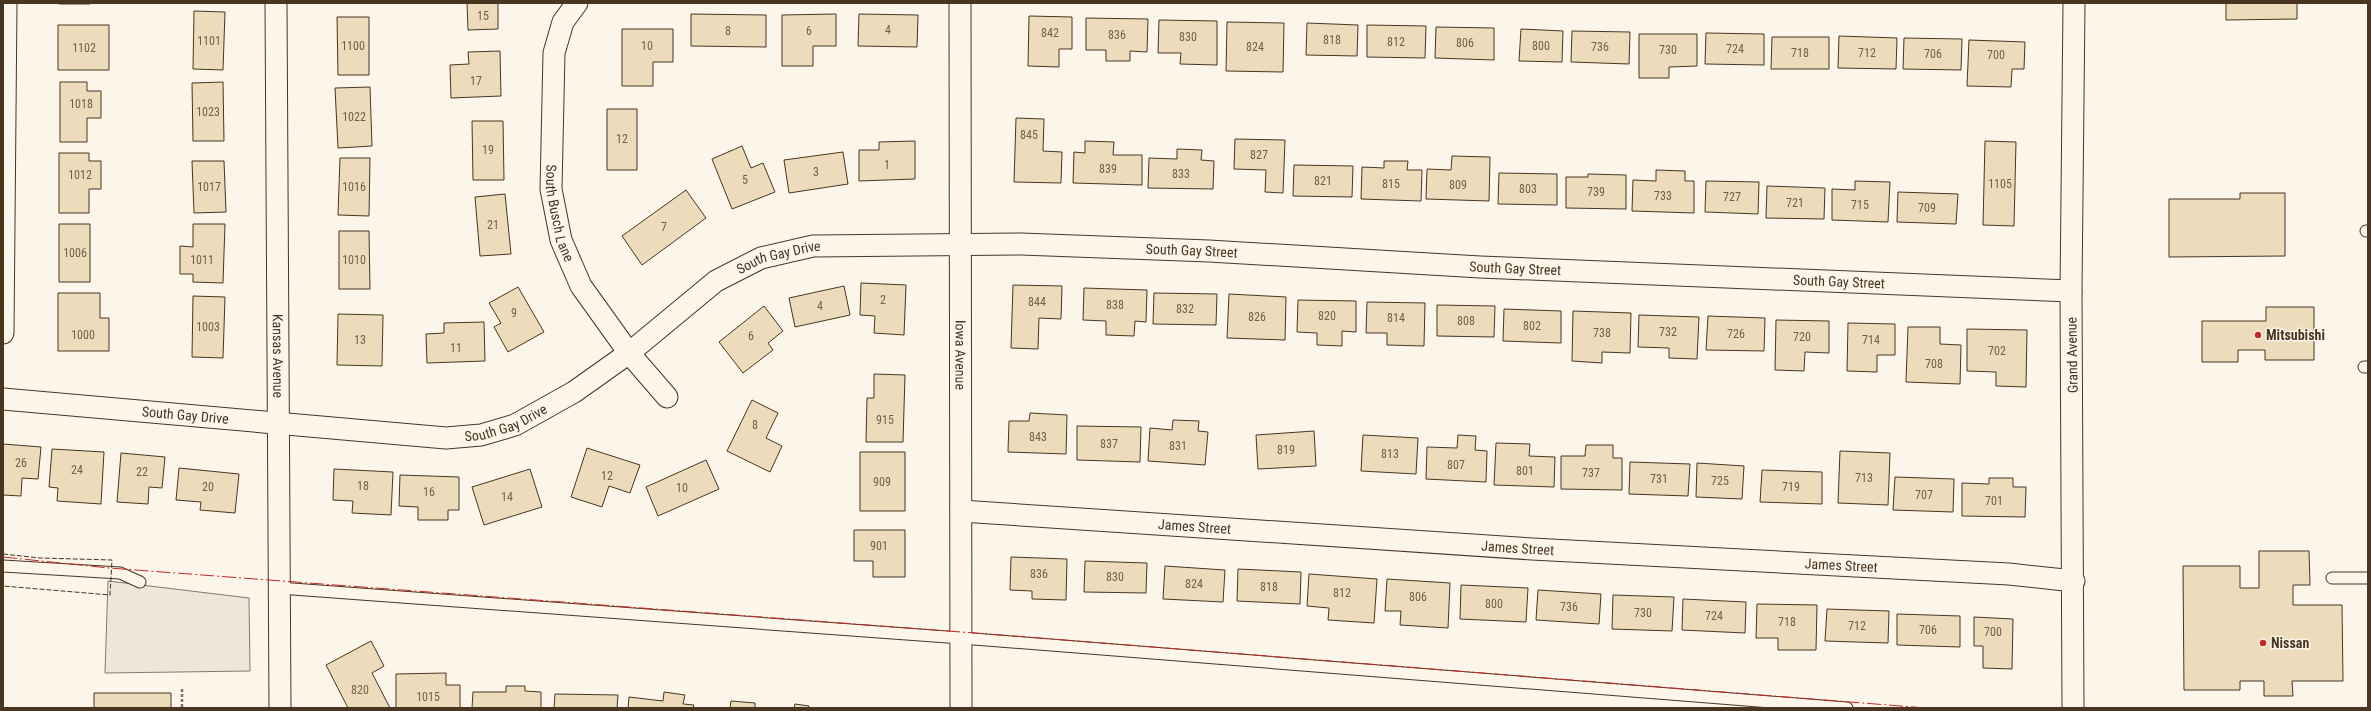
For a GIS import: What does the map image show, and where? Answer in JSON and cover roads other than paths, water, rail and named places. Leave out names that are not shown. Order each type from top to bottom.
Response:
[{"type":"street","points":[[3,333],[6,3]]},
{"type":"street","name":"Kansas Avenue","points":[[276,3],[280,708]]},
{"type":"street","name":"South Busch Lane","points":[[577,3],[563,22],[554,53],[551,189],[561,240],[581,286],[630,353],[667,397]]},
{"type":"street","name":"Iowa Avenue","points":[[960,3],[961,708]]},
{"type":"street","name":"Grand Avenue","points":[[2074,3],[2071,290],[2074,708]]},
{"type":"street","name":"South Gay Drive","points":[[3,399],[278,425],[446,438],[481,435],[515,425],[574,392],[630,353],[716,281],[761,258],[813,246],[960,244]]},
{"type":"street","name":"South Gay Street","points":[[960,244],[1021,244],[1209,251],[1480,266],[2071,290]]},
{"type":"street","name":"James Street","points":[[961,511],[1532,549],[2009,574],[2074,581]]},
{"type":"lane","points":[[3,566],[120,573],[140,582]]},
{"type":"lane","points":[[2332,578],[2368,578]]},
{"type":"lane","points":[[279,588],[961,638],[1847,708]]},
{"type":"place","name":"Mitsubishi","points":[[2258,335]]},
{"type":"place","name":"Nissan","points":[[2263,643]]}]
